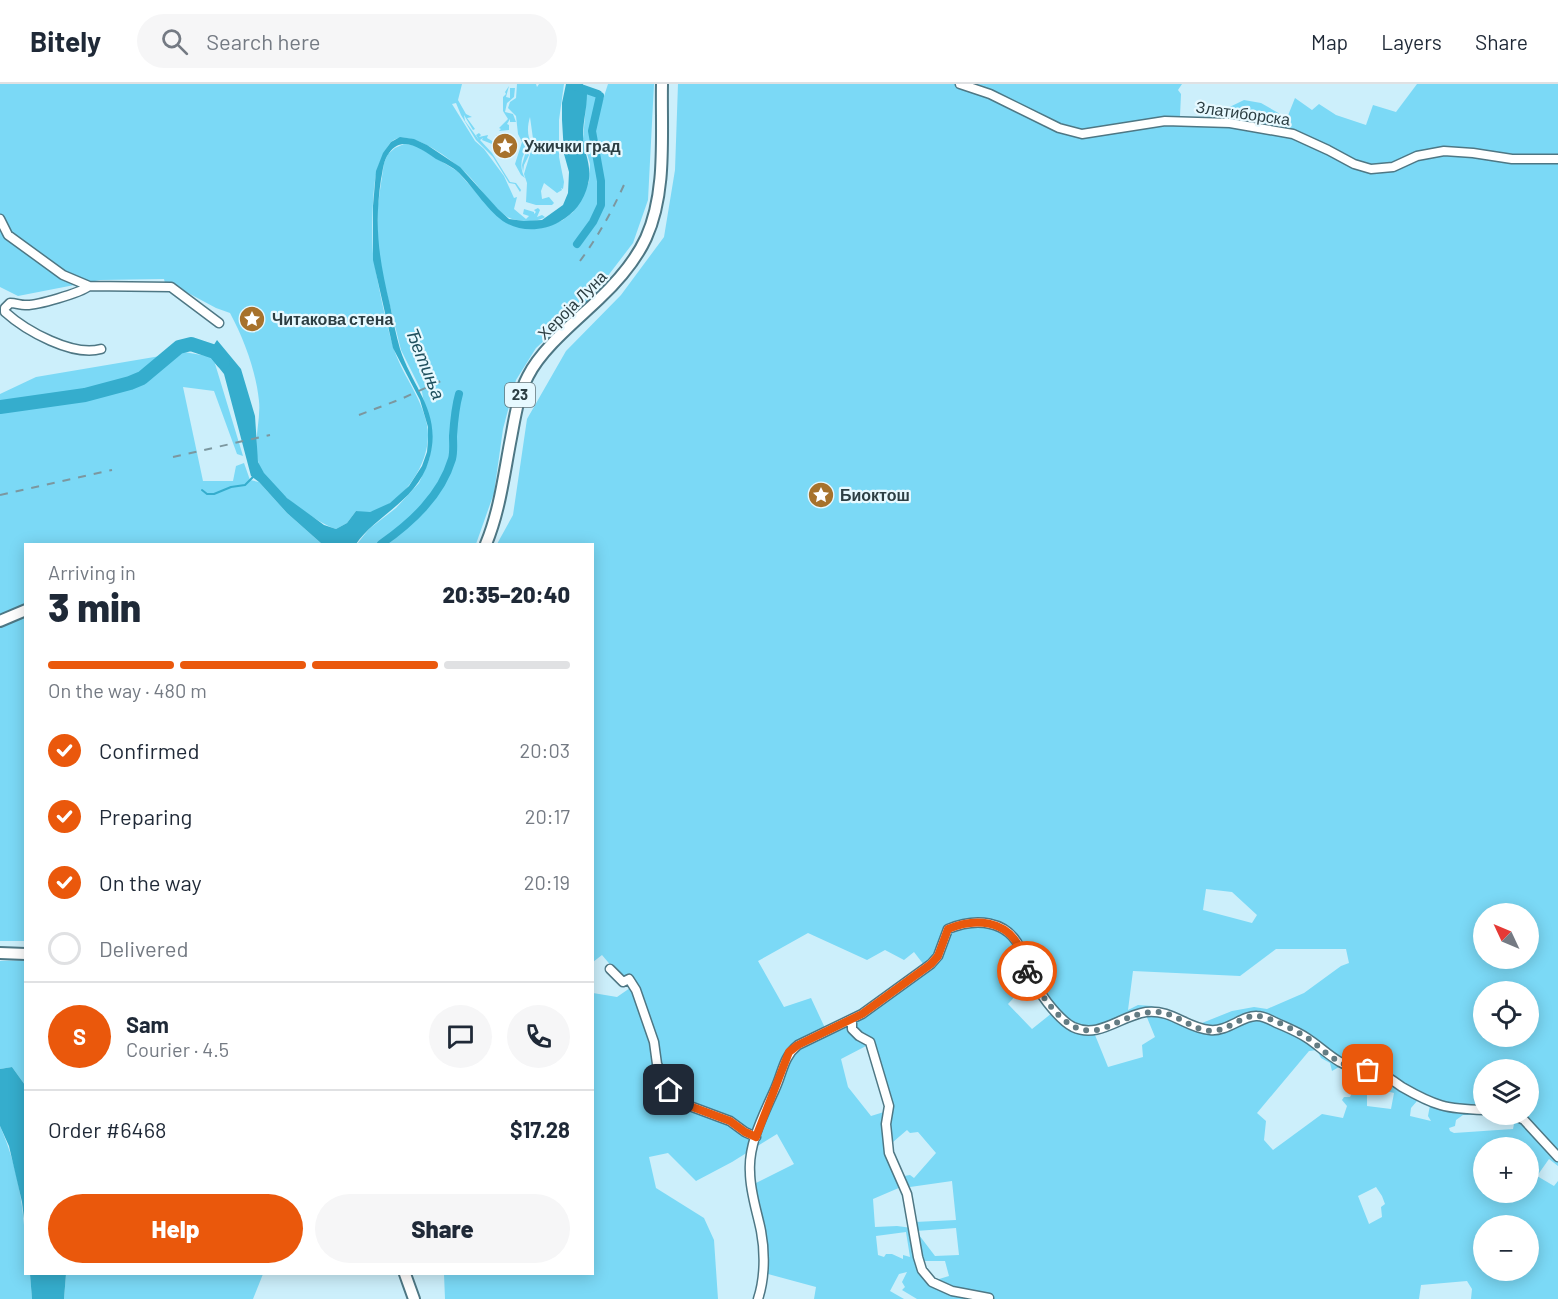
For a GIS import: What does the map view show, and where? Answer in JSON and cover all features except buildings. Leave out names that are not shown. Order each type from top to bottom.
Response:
[{"type":"main road","name":"Хероја Луна","points":[[486,543],[498,508],[517,409],[529,374],[557,340],[618,280],[635,258],[649,230],[656,205],[660,175],[662,84]]},
{"type":"main road","points":[[0,621],[24,611]]},
{"type":"main road","points":[[0,953],[24,954]]},
{"type":"main road","points":[[405,1275],[414,1299]]},
{"type":"street","name":"Златиборска","points":[[960,84],[990,94],[1059,128],[1082,134],[1164,121],[1230,123],[1293,134],[1358,166],[1371,169],[1393,167],[1417,156],[1444,151],[1512,159],[1558,159]]},
{"type":"street","points":[[0,219],[8,235],[63,275],[89,286],[171,287],[219,323]]},
{"type":"street","points":[[89,286],[72,294],[25,305],[10,303],[5,308],[5,312],[27,329],[71,348],[84,351],[101,349]]},
{"type":"street","points":[[758,1299],[764,1264],[761,1231],[752,1197],[749,1170],[756,1137],[789,1052],[798,1045],[862,1014],[931,964],[938,956],[948,929],[960,924],[990,922],[1004,928],[1020,949],[1026,970],[1042,996],[1065,1022],[1086,1032],[1106,1028],[1119,1020],[1146,1012],[1170,1014],[1185,1023],[1211,1031],[1257,1016],[1267,1018],[1306,1037],[1344,1065],[1380,1073],[1438,1106],[1473,1110]]},
{"type":"street","points":[[610,969],[623,982],[629,979],[636,990],[654,1042],[657,1065],[669,1090],[687,1105],[730,1121],[756,1137]]},
{"type":"street","points":[[852,1019],[852,1029],[870,1042],[889,1106],[886,1124],[889,1153],[908,1194],[922,1270],[932,1282],[952,1291],[988,1299]]},
{"type":"street","points":[[1529,1125],[1558,1157]]},
{"type":"shaded area","points":[[0,84],[462,84],[458,100],[466,114],[472,117],[467,118],[475,129],[473,130],[464,115],[465,121],[479,140],[476,135],[479,133],[481,135],[479,137],[488,135],[487,138],[494,142],[492,144],[482,140],[483,138],[480,140],[492,153],[510,182],[516,183],[520,192],[515,184],[509,183],[493,157],[476,140],[461,115],[456,103],[452,104],[475,141],[484,149],[504,176],[514,198],[517,197],[514,209],[526,219],[529,216],[523,214],[524,209],[534,214],[536,212],[534,210],[538,208],[540,210],[537,217],[542,215],[545,217],[526,221],[514,220],[506,216],[459,167],[436,150],[416,140],[398,138],[391,142],[385,151],[375,178],[372,230],[374,261],[393,346],[424,414],[428,438],[421,465],[405,490],[382,508],[368,512],[356,511],[347,523],[336,529],[315,519],[279,491],[262,470],[258,461],[256,446],[259,408],[255,378],[249,356],[230,313],[175,286],[166,288],[164,279],[100,280],[18,296],[0,287]]},
{"type":"shaded area","points":[[517,84],[536,84],[537,87],[539,84],[564,84],[559,120],[559,157],[564,182],[563,189],[561,188],[562,190],[557,193],[544,183],[541,191],[542,199],[549,197],[554,203],[552,205],[536,205],[526,202],[527,183],[524,174],[534,146],[530,117],[528,132],[532,144],[527,152],[529,155],[523,172],[522,165],[526,151],[521,164],[522,171],[525,178],[515,164],[522,142],[518,134],[516,116],[508,108],[510,102],[516,98]]},
{"type":"shaded area","name":"Ђетиња","points":[[566,84],[583,84],[582,89],[587,94],[583,135],[589,177],[584,196],[578,206],[564,219],[553,225],[539,229],[526,229],[506,223],[494,213],[457,171],[412,146],[406,144],[394,147],[387,156],[379,196],[380,258],[400,349],[425,402],[432,428],[432,443],[429,460],[415,486],[357,543],[321,543],[251,476],[224,374],[208,354],[217,340],[241,369],[255,416],[258,462],[264,473],[287,498],[324,525],[336,529],[347,523],[356,511],[370,512],[390,503],[409,486],[422,466],[427,452],[428,427],[420,400],[393,348],[373,260],[373,206],[376,171],[383,153],[391,142],[400,137],[414,139],[460,167],[509,219],[542,220],[563,205],[568,193],[569,172],[564,154],[562,103]]},
{"type":"shaded area","points":[[608,84],[654,84],[648,200],[633,243],[591,298],[536,348],[516,380],[503,429],[494,493],[476,543],[358,543],[369,529],[396,508],[419,483],[429,460],[432,445],[422,392],[401,350],[380,266],[378,204],[384,163],[388,154],[404,144],[415,145],[457,171],[490,208],[507,223],[527,229],[546,227],[563,220],[573,212],[589,182],[590,164],[583,139],[587,93],[598,95],[589,130],[596,158],[599,203],[587,228],[576,242],[579,246],[595,225],[604,202],[604,180],[594,127]]},
{"type":"shaded area","points":[[678,84],[1182,84],[1178,90],[1181,94],[1180,116],[1085,130],[1158,125],[1262,126],[1261,120],[1209,117],[1244,100],[1261,103],[1287,118],[1295,98],[1312,110],[1319,104],[1336,115],[1366,125],[1373,105],[1396,112],[1417,84],[1558,84],[1558,1166],[1549,1159],[1539,1173],[1539,1137],[1473,1137],[1473,1203],[1539,1203],[1539,1177],[1554,1186],[1558,1181],[1558,1299],[1471,1299],[1472,1289],[1467,1281],[1421,1285],[1419,1299],[917,1299],[902,1290],[905,1287],[902,1282],[907,1272],[899,1274],[890,1291],[904,1299],[814,1299],[816,1287],[768,1274],[746,1188],[794,1164],[777,1134],[696,1181],[668,1153],[649,1157],[656,1188],[704,1218],[714,1240],[718,1299],[445,1299],[444,1275],[594,1275],[594,993],[617,997],[630,988],[602,955],[594,961],[594,543],[498,543],[513,515],[527,419],[566,351],[621,295],[664,237],[675,170]],"holes":[[[1206,889],[1232,892],[1257,915],[1252,923],[1203,910]],[[808,933],[867,960],[885,950],[904,960],[914,952],[924,965],[862,1011],[825,1028],[811,998],[784,1007],[758,961]],[[1276,949],[1346,949],[1349,963],[1341,966],[1304,993],[1267,1009],[1254,1007],[1232,1011],[1197,1025],[1152,1006],[1138,1005],[1128,1010],[1133,971],[1240,976]],[[1028,982],[1052,1013],[1032,1029],[1008,1004]],[[1146,1015],[1155,1037],[1142,1045],[1143,1057],[1108,1067],[1095,1035],[1119,1023]],[[866,1046],[886,1107],[884,1112],[871,1116],[848,1087],[841,1059]],[[1317,1050],[1321,1058],[1330,1063],[1332,1071],[1346,1063],[1365,1073],[1365,1076],[1354,1076],[1353,1080],[1359,1084],[1350,1097],[1344,1097],[1342,1100],[1347,1106],[1343,1118],[1322,1114],[1273,1150],[1264,1140],[1266,1121],[1257,1113],[1309,1051]],[[1375,1088],[1394,1093],[1391,1109],[1367,1106],[1367,1092]],[[1417,1101],[1430,1105],[1428,1116],[1431,1121],[1410,1116],[1411,1108]],[[907,1130],[910,1133],[918,1132],[936,1153],[914,1178],[910,1175],[904,1176],[893,1153],[893,1142]],[[952,1181],[956,1220],[915,1222],[912,1228],[875,1227],[873,1199],[908,1184],[910,1187]],[[1376,1187],[1385,1204],[1381,1207],[1382,1217],[1369,1224],[1358,1196]],[[956,1228],[959,1255],[935,1256],[916,1231]],[[906,1232],[910,1257],[903,1255],[903,1259],[892,1254],[886,1254],[884,1257],[878,1255],[876,1236]],[[923,1261],[945,1261],[949,1276],[936,1280],[928,1277]]]},
{"type":"shaded area","points":[[509,86],[506,97],[510,98],[510,88],[515,88],[514,97],[507,103],[505,112],[513,114],[516,122],[510,122],[510,119],[507,124],[509,130],[499,131],[508,119],[503,111],[503,97]]},
{"type":"shaded area","points":[[184,352],[213,357],[243,456],[237,454],[214,391],[183,387],[203,481],[233,481],[236,466],[244,463],[250,480],[259,482],[287,513],[321,543],[24,543],[24,941],[0,941],[0,394],[36,377]]},
{"type":"shaded area","points":[[24,960],[24,1084],[12,1067],[0,1069],[0,961]]},
{"type":"shaded area","points":[[12,1067],[24,1084],[24,1219],[9,1146],[0,1126],[0,1069]]},
{"type":"shaded area","points":[[0,1126],[13,1162],[21,1198],[24,1226],[24,1275],[30,1275],[32,1299],[0,1299]]},
{"type":"shaded area","points":[[30,1275],[66,1275],[64,1299],[32,1299]]},
{"type":"shaded area","points":[[66,1275],[263,1275],[253,1299],[64,1299]]},
{"type":"waterway","points":[[575,86],[598,94]]},
{"type":"waterway","points":[[577,244],[593,222],[601,205],[601,181],[592,131],[600,96]]},
{"type":"waterway","name":"Ђетиња","points":[[0,407],[85,395],[130,383],[142,378],[179,347],[191,344],[215,352],[223,362]]},
{"type":"waterway","points":[[382,543],[424,508],[447,472],[453,456],[454,420],[459,394]]},
{"type":"waterway","points":[[202,490],[207,494],[214,494],[231,487],[245,485],[253,477]]},
{"type":"railway","points":[[580,261],[606,221],[627,178]]},
{"type":"railway","points":[[359,415],[443,380]]},
{"type":"railway","points":[[173,457],[270,435]]},
{"type":"railway","points":[[0,495],[112,470]]},
{"type":"way so far","points":[[1027,971],[1042,996],[1065,1022],[1086,1032],[1106,1028],[1119,1020],[1146,1012],[1170,1014],[1185,1023],[1211,1031],[1257,1016],[1267,1018],[1306,1037],[1344,1065],[1368,1070]]},
{"type":"place","name":"Ужички град","points":[[505,146]]},
{"type":"place","name":"Читакова стена","points":[[252,319]]},
{"type":"place","name":"Биоктош","points":[[821,495]]},
{"type":"route","points":[[669,1090],[687,1105],[730,1121],[756,1137],[789,1052],[798,1045],[862,1014],[900,988],[938,956],[943,946],[943,937],[948,929],[960,924],[990,922],[1004,928],[1020,949],[1027,971]]}]
